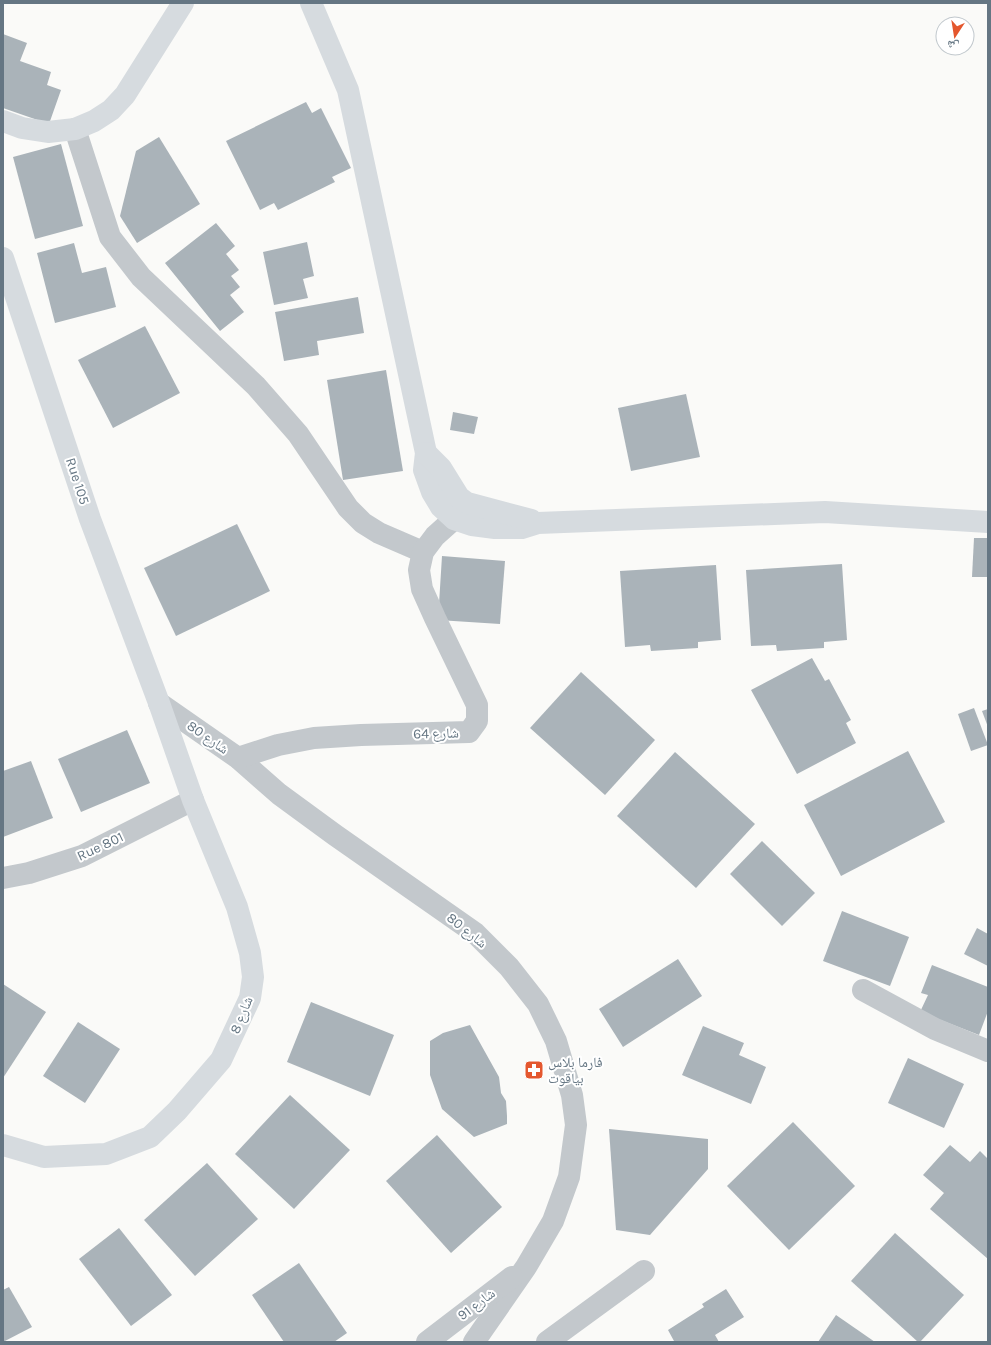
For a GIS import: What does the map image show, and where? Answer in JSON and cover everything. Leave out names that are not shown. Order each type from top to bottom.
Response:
[{"type":"street","points":[[3,121],[22,128],[48,132],[75,129],[94,121],[111,110],[125,95],[183,3]]},
{"type":"street","points":[[311,3],[348,90],[426,453],[424,470],[432,492],[440,507],[454,519],[472,525],[495,528],[522,528],[538,523],[825,512],[988,522]]},
{"type":"street","points":[[75,129],[110,237],[140,277],[256,386],[298,434],[348,508],[363,522],[379,533],[423,552]]},
{"type":"street","name":"Rue 105","points":[[3,258],[90,519],[159,703]]},
{"type":"street","points":[[426,453],[441,468],[459,497],[467,503],[478,507],[520,516],[538,523]]},
{"type":"street","name":"شارع 64","points":[[238,758],[278,745],[314,738],[361,734],[469,732],[477,721],[477,705],[422,589],[419,570],[423,552],[435,536],[454,519]]},
{"type":"street","name":"شارع 80","points":[[159,703],[238,758],[279,794],[475,933],[509,967],[538,1004],[556,1041],[572,1095],[576,1125],[569,1177],[554,1221],[526,1267],[474,1342]]},
{"type":"street","name":"شارع 8","points":[[3,1145],[44,1158],[106,1154],[150,1137],[177,1111],[221,1060],[250,998],[253,976],[251,961],[237,907],[193,800],[159,703]]},
{"type":"street","name":"Rue 801","points":[[3,878],[29,873],[82,856],[193,800]]},
{"type":"street","points":[[864,990],[935,1029],[988,1051]]},
{"type":"street","name":"شارع 91","points":[[427,1342],[526,1267]]},
{"type":"street","points":[[547,1342],[644,1271]]},
{"type":"building","points":[[3,34],[27,43],[20,61],[51,72],[47,85],[61,90],[49,124],[3,108]]},
{"type":"building","points":[[306,102],[312,113],[321,108],[351,168],[332,177],[335,182],[278,210],[274,203],[260,210],[226,141]]},
{"type":"building","points":[[159,137],[200,204],[137,243],[120,216],[136,151]]},
{"type":"building","points":[[61,144],[83,226],[35,239],[13,157]]},
{"type":"building","points":[[216,223],[235,246],[226,254],[239,270],[231,276],[240,287],[230,295],[244,312],[220,331],[165,263]]},
{"type":"building","points":[[307,242],[314,276],[303,279],[308,298],[274,305],[263,252]]},
{"type":"building","points":[[74,243],[82,273],[106,267],[116,307],[55,323],[37,253]]},
{"type":"building","points":[[358,297],[364,333],[317,341],[319,355],[284,361],[275,312]]},
{"type":"building","points":[[145,326],[180,393],[113,428],[78,360]]},
{"type":"building","points":[[386,370],[403,471],[343,480],[327,380]]},
{"type":"building","points":[[686,394],[700,457],[631,471],[618,408]]},
{"type":"building","points":[[453,412],[478,417],[474,434],[450,430]]},
{"type":"building","points":[[237,524],[270,591],[176,636],[144,568]]},
{"type":"building","points":[[974,538],[988,538],[988,577],[972,577]]},
{"type":"building","points":[[442,556],[505,561],[500,624],[438,620]]},
{"type":"building","points":[[842,564],[847,640],[824,642],[824,648],[777,651],[776,645],[751,646],[746,570]]},
{"type":"building","points":[[716,565],[721,640],[698,642],[698,648],[651,651],[650,645],[625,647],[620,571]]},
{"type":"building","points":[[812,658],[825,681],[829,679],[851,720],[846,723],[856,743],[797,774],[751,690]]},
{"type":"building","points":[[581,672],[655,740],[605,795],[530,728]]},
{"type":"building","points":[[974,708],[988,745],[971,751],[958,714]]},
{"type":"building","points":[[988,709],[988,727],[982,711]]},
{"type":"building","points":[[127,730],[150,783],[81,812],[58,759]]},
{"type":"building","points":[[908,751],[945,822],[841,876],[804,805]]},
{"type":"building","points":[[675,752],[755,824],[696,888],[617,816]]},
{"type":"building","points":[[31,761],[53,818],[3,837],[3,771]]},
{"type":"building","points":[[762,841],[815,893],[782,926],[730,874]]},
{"type":"building","points":[[842,911],[909,937],[890,986],[823,961]]},
{"type":"building","points":[[977,928],[988,934],[988,966],[964,954]]},
{"type":"building","points":[[678,959],[702,996],[623,1047],[599,1009]]},
{"type":"building","points":[[932,965],[988,987],[988,1011],[979,1035],[920,1012],[928,995],[921,993]]},
{"type":"building","points":[[3,984],[46,1012],[3,1078]]},
{"type":"building","points":[[311,1002],[394,1035],[370,1096],[287,1062]]},
{"type":"building","points":[[78,1022],[120,1049],[85,1103],[43,1076]]},
{"type":"building","points":[[470,1025],[499,1077],[501,1093],[506,1101],[507,1116],[507,1124],[474,1137],[442,1109],[430,1075],[430,1041],[443,1033]]},
{"type":"building","points":[[703,1026],[744,1043],[739,1055],[766,1067],[751,1104],[682,1075]]},
{"type":"building","points":[[908,1058],[964,1084],[944,1128],[888,1103]]},
{"type":"building","points":[[290,1095],[350,1150],[294,1209],[235,1154]]},
{"type":"building","points":[[793,1122],[855,1186],[789,1250],[727,1186]]},
{"type":"building","points":[[609,1129],[708,1139],[708,1169],[650,1235],[616,1230]]},
{"type":"building","points":[[437,1135],[502,1207],[451,1253],[386,1181]]},
{"type":"building","points":[[950,1145],[970,1162],[980,1151],[988,1159],[988,1259],[930,1209],[944,1193],[923,1175]]},
{"type":"building","points":[[207,1163],[258,1219],[195,1276],[144,1220]]},
{"type":"building","points":[[119,1228],[172,1295],[131,1326],[79,1259]]},
{"type":"building","points":[[895,1233],[964,1295],[920,1342],[918,1342],[851,1281]]},
{"type":"building","points":[[299,1263],[347,1333],[334,1342],[284,1342],[252,1295]]},
{"type":"building","points":[[9,1287],[32,1327],[3,1342],[3,1290]]},
{"type":"building","points":[[726,1289],[744,1317],[715,1335],[719,1342],[672,1342],[674,1341],[668,1330],[704,1307],[702,1304]]},
{"type":"building","points":[[836,1315],[875,1342],[818,1342]]},
{"type":"place","name":"فارما بلاس بياقوت","points":[[534,1070]]}]
